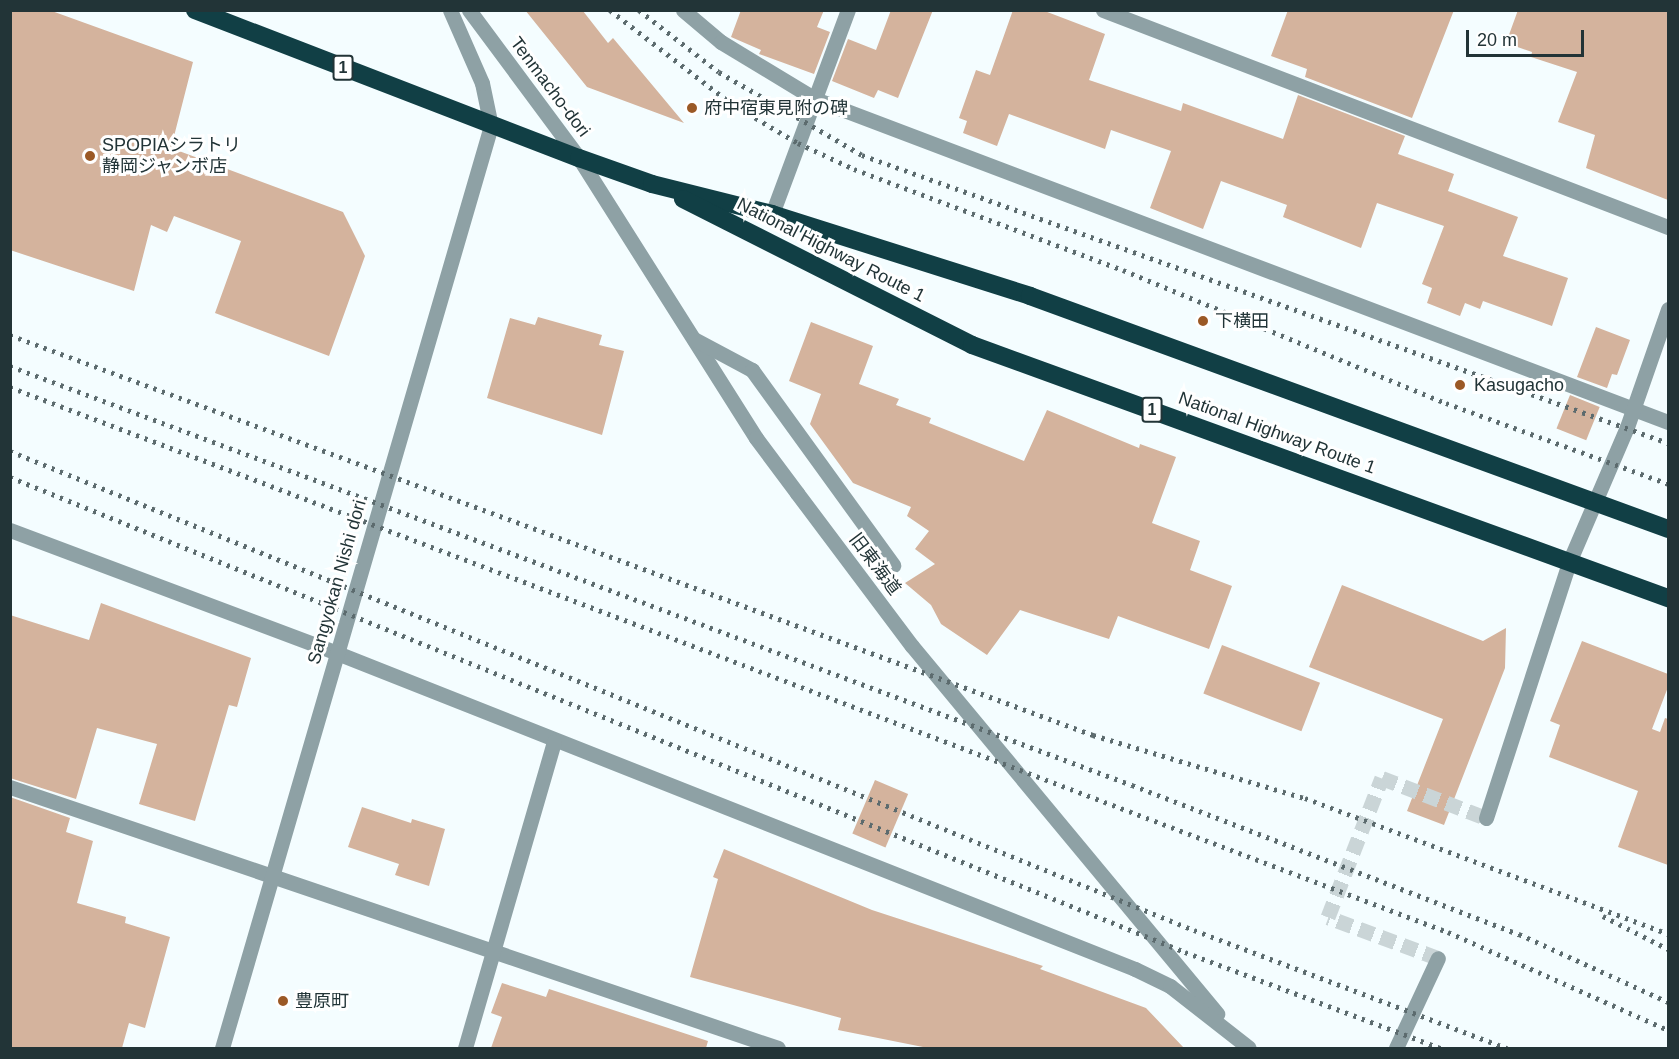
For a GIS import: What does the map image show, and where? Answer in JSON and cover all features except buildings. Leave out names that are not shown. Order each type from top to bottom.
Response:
[{"type":"highway","name":"National Highway Route 1","points":[[195,10],[491,126],[652,184],[772,214],[1030,296],[1668,529]]},
{"type":"highway","name":"National Highway Route 1","points":[[652,184],[972,345],[1570,560],[1668,598]]},
{"type":"street","points":[[450,10],[482,83],[491,126]]},
{"type":"street","name":"Tenmacho-dori","points":[[469,10],[579,158]]},
{"type":"street","points":[[683,10],[721,42],[815,99],[1668,422]]},
{"type":"street","points":[[772,214],[848,10]]},
{"type":"street","points":[[1103,10],[1668,227]]},
{"type":"street","name":"Sangyokan Nishi dori","points":[[222,1048],[491,126]]},
{"type":"street","name":"旧東海道","points":[[579,158],[756,438],[912,646],[1176,968],[1234,1034]]},
{"type":"street","points":[[1486,818],[1570,560],[1593,501],[1627,427],[1631,408],[1668,309]]},
{"type":"street","points":[[693,339],[752,370],[893,565]]},
{"type":"street","points":[[10,530],[337,653],[554,742],[1135,969],[1170,986],[1249,1048]]},
{"type":"street","points":[[465,1048],[554,742]]},
{"type":"street","points":[[10,787],[270,879],[493,951],[778,1048]]},
{"type":"street","points":[[1396,1048],[1438,958]]},
{"type":"tunnel","points":[[1438,958],[1328,917],[1382,778],[1486,818]]},
{"type":"railway","points":[[610,10],[732,104],[798,143],[854,169],[1123,270],[1446,403],[1668,484]]},
{"type":"railway","points":[[639,10],[719,72],[862,155],[1668,443]]},
{"type":"railway","points":[[10,335],[1093,735],[1305,798],[1668,934]]},
{"type":"railway","points":[[10,366],[1132,785],[1519,934],[1668,1002]]},
{"type":"railway","points":[[10,387],[1448,932],[1668,1030]]},
{"type":"railway","points":[[10,451],[1194,930],[1507,1048]]},
{"type":"railway","points":[[10,477],[1185,952],[1441,1048]]},
{"type":"railway","points":[[1603,916],[1668,949]]},
{"type":"place","name":"府中宿東見附の碑","points":[[692,108]]},
{"type":"place","name":"SPOPIAシラトリ 静岡ジャンボ店","points":[[90,156]]},
{"type":"place","name":"下横田","points":[[1203,321]]},
{"type":"place","name":"Kasugacho","points":[[1460,385]]},
{"type":"place","name":"豊原町","points":[[283,1001]]}]
